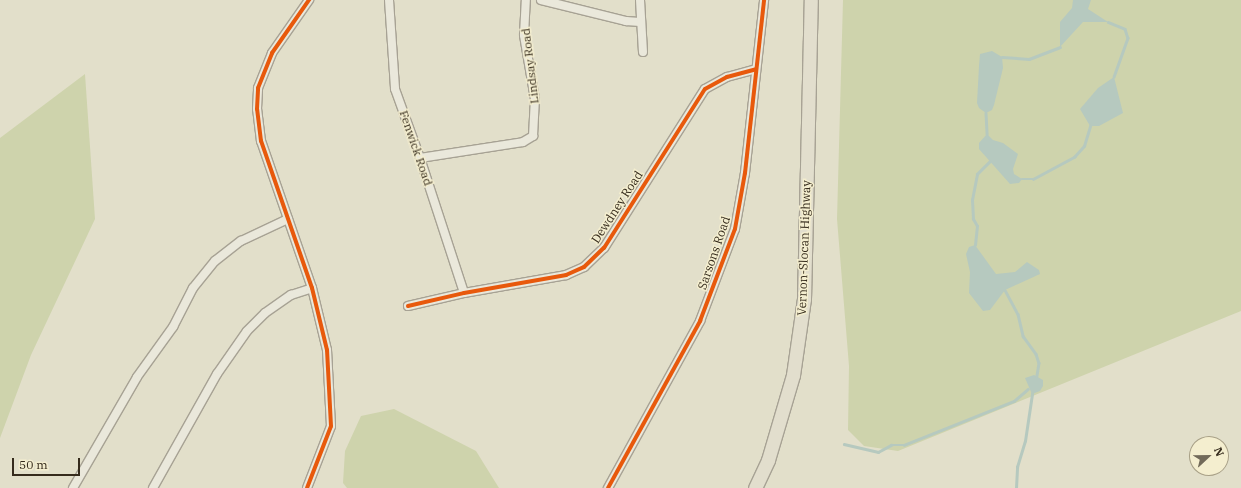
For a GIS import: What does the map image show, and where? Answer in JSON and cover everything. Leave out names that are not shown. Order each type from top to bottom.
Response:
[{"type":"main road","name":"Vernon-Slocan Highway","points":[[755,488],[768,460],[793,375],[804,299],[811,0]]},
{"type":"street","points":[[308,488],[331,426],[328,403],[327,350],[312,288],[261,140],[257,108],[258,88],[272,53],[296,16],[309,0]]},
{"type":"street","name":"Fenwick Road","points":[[388,0],[395,89],[420,158],[464,293]]},
{"type":"street","name":"Lindsay Road","points":[[420,158],[522,142],[533,136],[535,99],[524,36],[526,0]]},
{"type":"street","points":[[541,0],[626,21],[640,22]]},
{"type":"street","points":[[640,0],[640,22],[643,52]]},
{"type":"street","name":"Sarsons Road","points":[[608,488],[700,321],[720,273],[738,215],[745,173],[764,0]]},
{"type":"street","name":"Dewdney Road","points":[[408,306],[464,293],[566,275],[584,267],[604,248],[705,89],[728,77],[756,69]]},
{"type":"street","points":[[73,488],[137,377],[173,326],[193,288],[215,261],[241,241],[288,219]]},
{"type":"street","points":[[153,488],[217,374],[246,331],[265,314],[292,296],[312,288]]},
{"type":"green space","points":[[843,0],[1241,0],[1241,311],[898,451],[864,446],[848,430],[849,366],[837,219]]},
{"type":"green space","points":[[85,74],[95,219],[31,355],[0,438],[0,138]]},
{"type":"green space","points":[[394,409],[476,451],[499,488],[347,488],[343,483],[345,451],[361,416]]},
{"type":"shaded area","points":[[1073,0],[1091,0],[1088,9],[1108,22],[1083,22],[1060,47],[1060,22],[1072,8]]},
{"type":"shaded area","points":[[992,51],[1002,57],[1003,68],[994,105],[992,110],[986,113],[979,108],[977,103],[980,54]]},
{"type":"shaded area","points":[[1114,77],[1123,113],[1099,126],[1090,126],[1080,109],[1098,88]]},
{"type":"shaded area","points":[[987,134],[993,140],[1003,143],[1018,154],[1013,169],[1014,174],[1022,179],[1019,183],[1010,184],[979,149],[979,143]]},
{"type":"shaded area","points":[[975,245],[996,274],[1015,272],[1027,262],[1039,270],[1040,274],[1005,290],[990,310],[983,311],[969,293],[970,272],[966,254],[969,247]]},
{"type":"shaded area","points":[[1034,375],[1043,380],[1043,386],[1040,391],[1032,394],[1025,378]]},
{"type":"waterway","points":[[1108,22],[1125,29],[1128,38],[1114,77]]},
{"type":"waterway","points":[[1002,57],[1029,59],[1060,47]]},
{"type":"waterway","points":[[986,113],[987,134]]},
{"type":"waterway","points":[[1022,179],[1033,179],[1074,157],[1084,146],[1090,126]]},
{"type":"waterway","points":[[975,245],[977,226],[973,219],[972,200],[977,174],[990,161]]},
{"type":"waterway","points":[[1005,290],[1018,314],[1023,336],[1036,354],[1039,363],[1037,376]]},
{"type":"waterway","points":[[844,444],[878,452],[891,445],[904,445],[1014,401],[1028,389]]},
{"type":"waterway","points":[[1016,488],[1017,467],[1025,441],[1032,394]]},
{"type":"cycle path","points":[[307,488],[331,426],[327,350],[312,288],[261,141],[257,109],[258,88],[272,53],[309,0]]},
{"type":"cycle path","points":[[608,488],[700,321],[735,229],[745,173],[764,0]]},
{"type":"cycle path","points":[[408,306],[464,293],[566,275],[584,267],[604,248],[705,89],[727,77],[756,69]]}]
